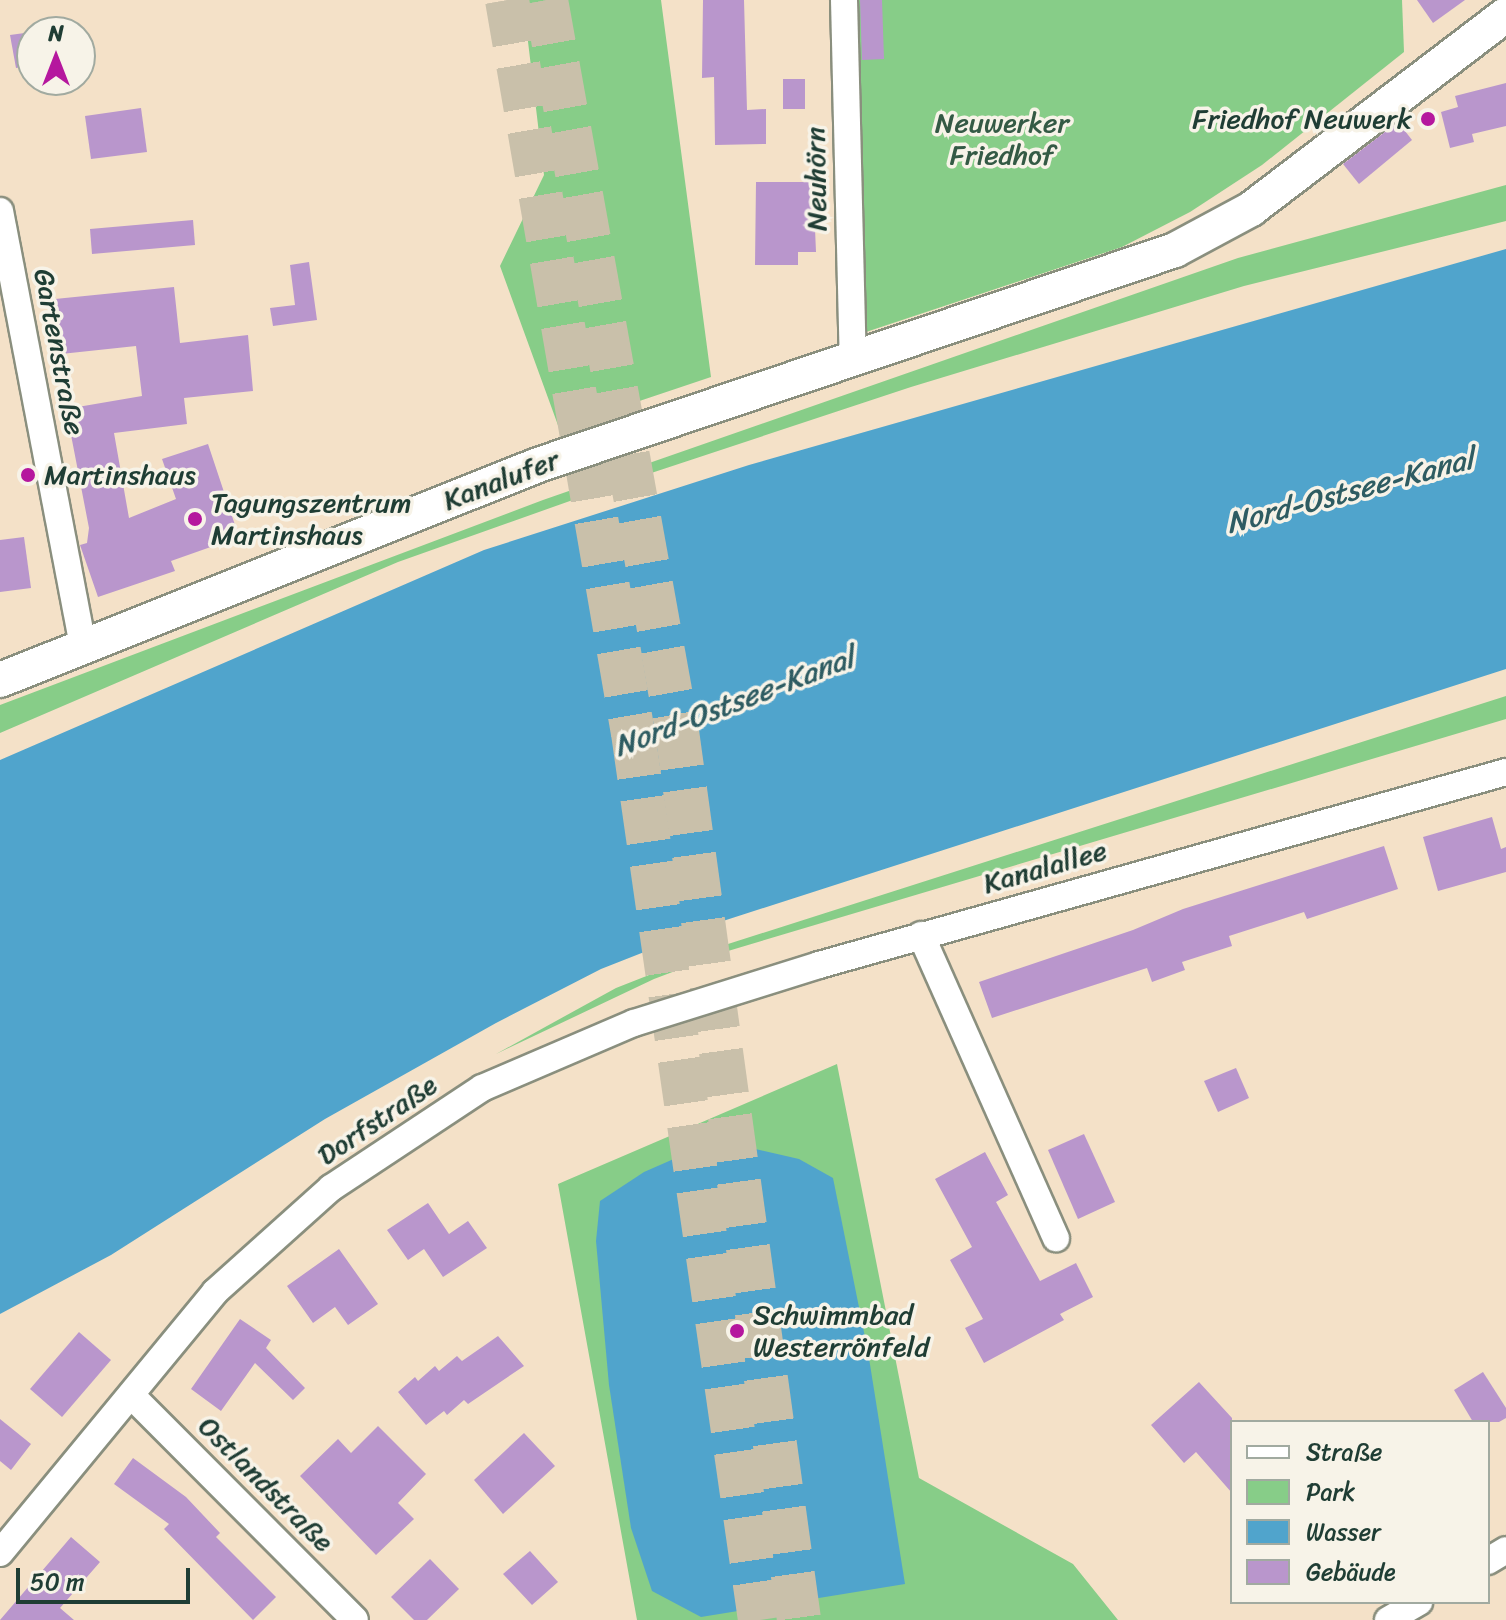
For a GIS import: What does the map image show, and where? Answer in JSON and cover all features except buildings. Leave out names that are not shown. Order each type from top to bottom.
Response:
[{"type":"street","name":"Neuhörn","points":[[844,0],[853,357]]},
{"type":"street","name":"Kanalufer","points":[[0,680],[538,465],[1175,250],[1251,209],[1506,15]]},
{"type":"street","name":"Gartenstraße","points":[[0,211],[83,647]]},
{"type":"street","name":"Kanalallee","points":[[921,935],[1506,772]]},
{"type":"street","points":[[921,935],[1056,1238]]},
{"type":"street","name":"Dorfstraße","points":[[0,1553],[215,1292],[331,1188],[482,1088],[634,1023],[921,935]]},
{"type":"street","name":"Ostlandstraße","points":[[131,1395],[355,1620]]},
{"type":"street","points":[[1388,1620],[1416,1604]]},
{"type":"green space","points":[[523,0],[661,0],[711,377],[559,428],[500,266],[544,175]]},
{"type":"green space","name":"Neuwerker Friedhof","points":[[858,0],[1402,0],[1404,52],[1262,165],[1190,212],[1122,247],[866,332]]},
{"type":"green space","points":[[1506,185],[1506,221],[1244,286],[911,387],[615,485],[398,562],[0,733],[0,705],[543,500],[1238,258]]},
{"type":"green space","points":[[1506,696],[1506,719],[728,951],[654,979],[496,1054],[616,988],[728,944]]},
{"type":"green space","name":"Schwimmbad Westerrönfeld","points":[[837,1064],[919,1478],[1073,1564],[1118,1620],[637,1620],[558,1184]]},
{"type":"water","name":"Nord-Ostsee-Kanal","points":[[1506,249],[1506,669],[723,921],[601,969],[496,1023],[325,1119],[111,1255],[0,1314],[0,760],[484,550],[749,465]]},
{"type":"water","name":"Schwimmbad Westerrönfeld","points":[[751,1148],[799,1159],[833,1178],[868,1352],[905,1584],[701,1617],[652,1591],[631,1528],[609,1385],[596,1241],[600,1201],[644,1172],[692,1151]]},
{"type":"tunnel","points":[[507,0],[633,733],[760,1620]]},
{"type":"tunnel","points":[[546,0],[676,724],[799,1620]]},
{"type":"place","name":"Friedhof Neuwerk","points":[[1428,119]]},
{"type":"place","name":"Martinshaus","points":[[28,475]]},
{"type":"place","name":"Tagungszentrum Martinshaus","points":[[195,519]]},
{"type":"place","name":"Schwimmbad Westerrönfeld","points":[[737,1331]]}]
